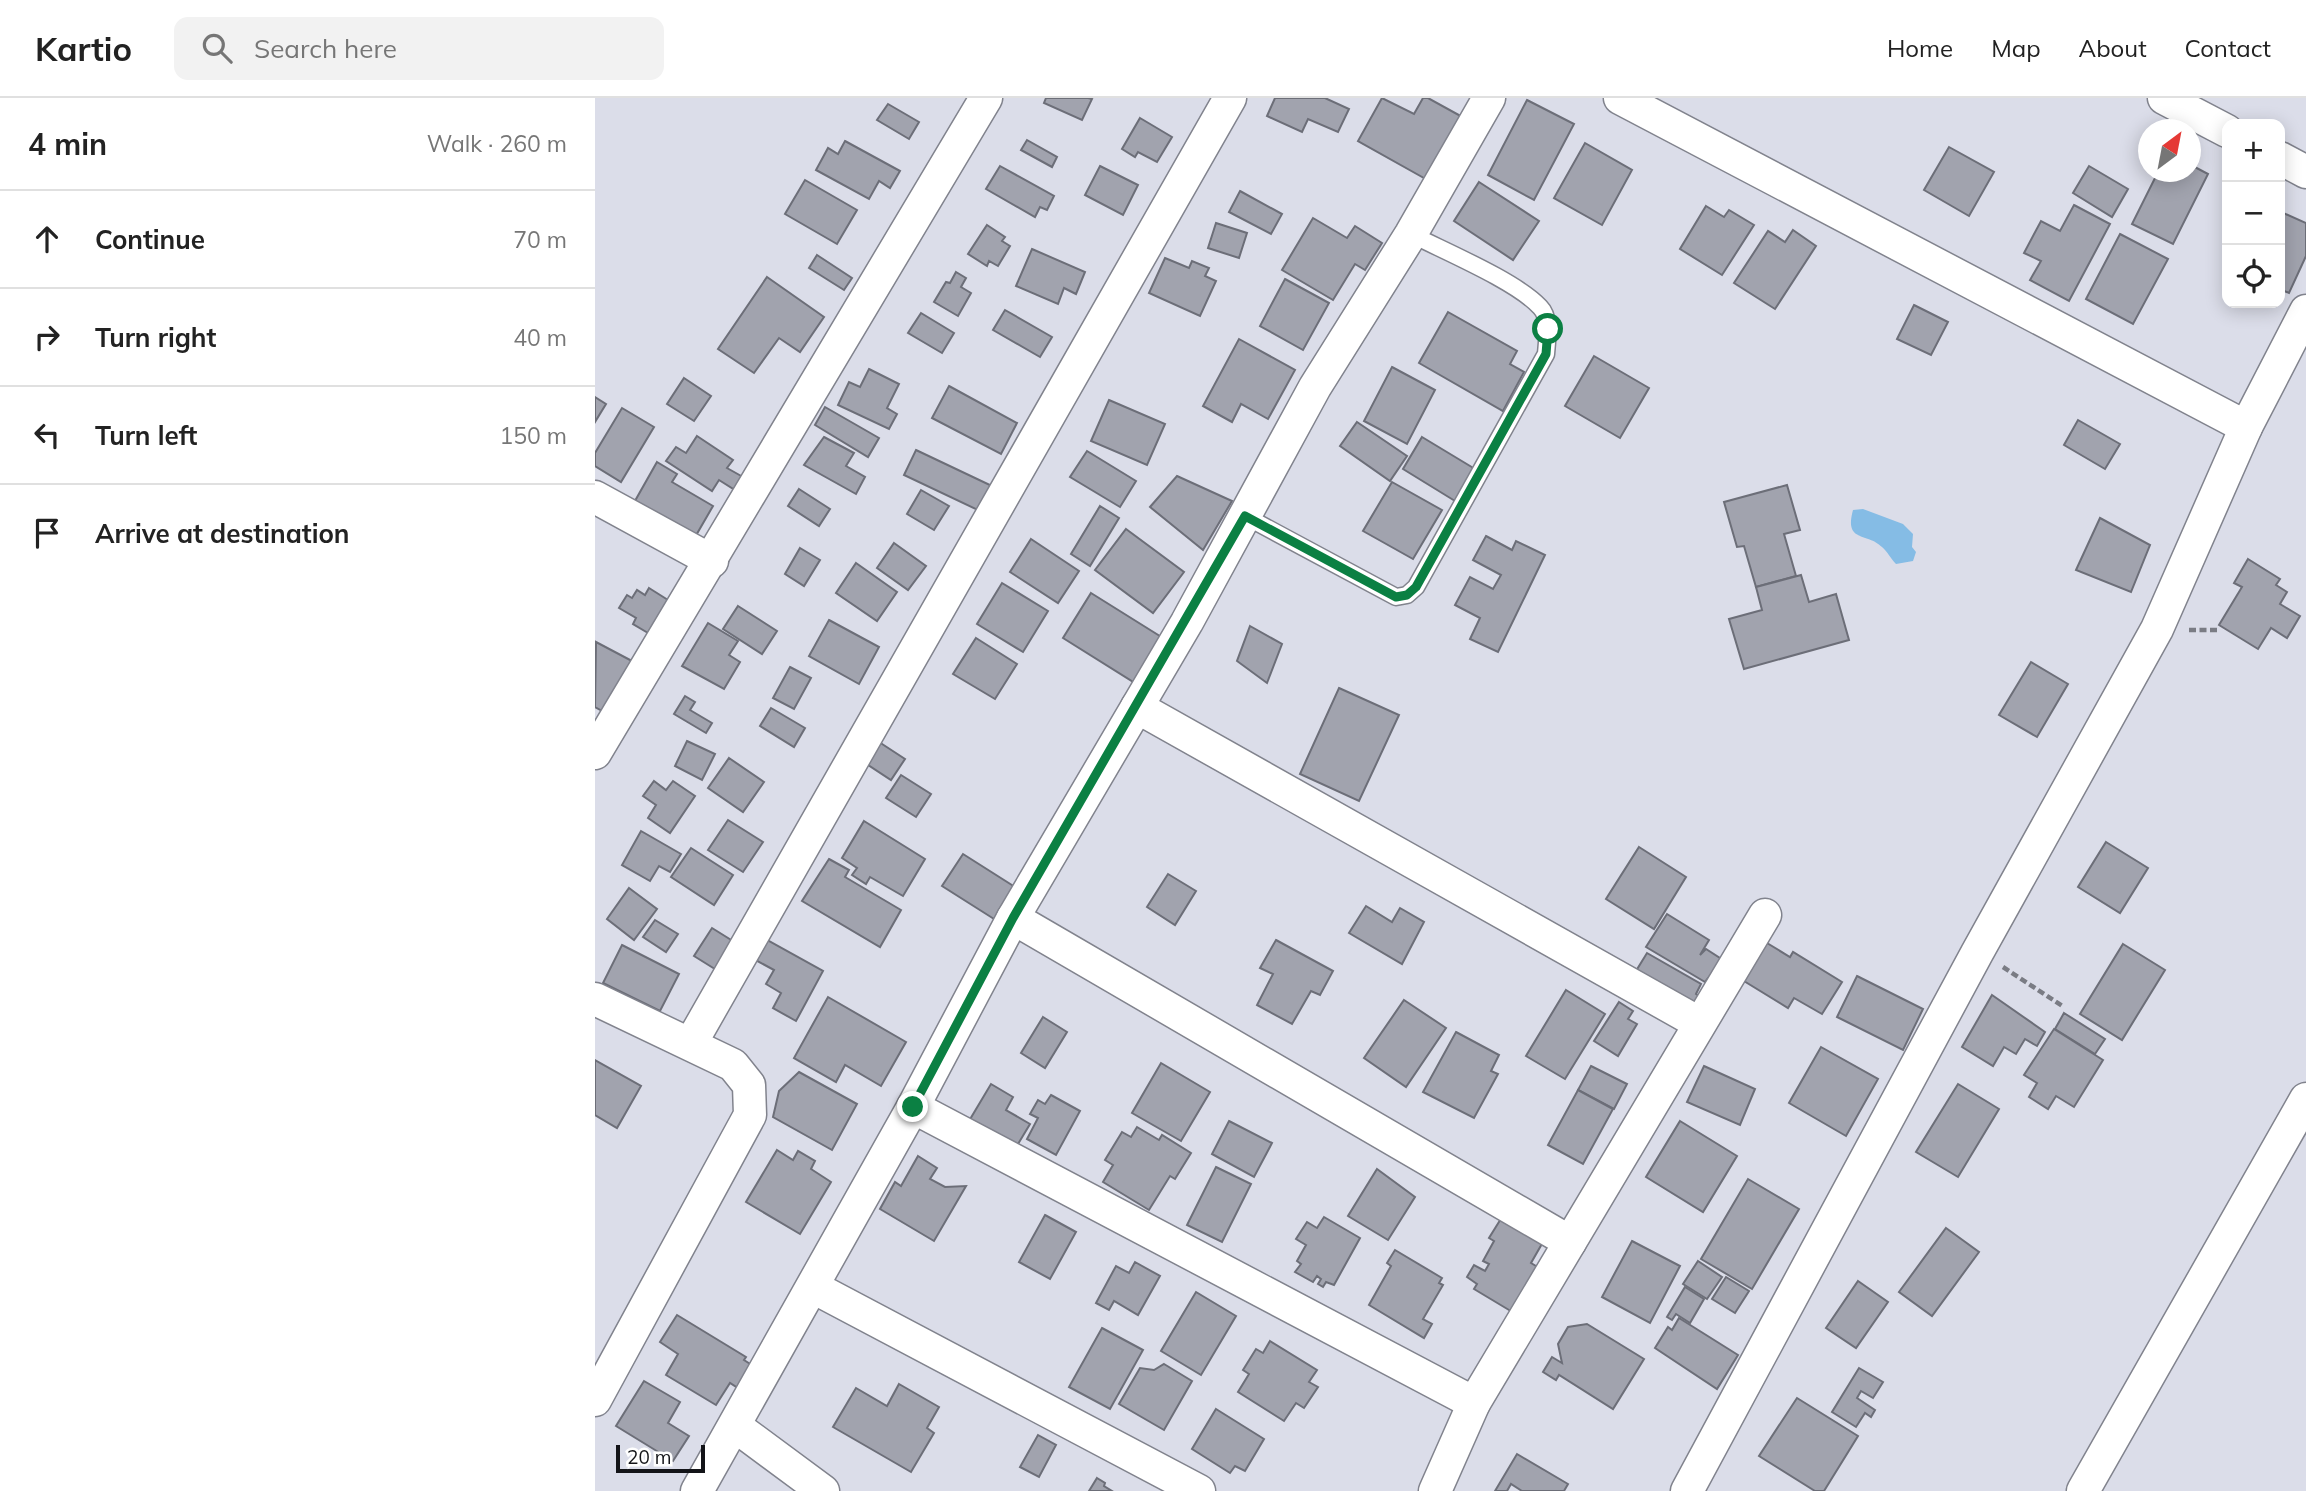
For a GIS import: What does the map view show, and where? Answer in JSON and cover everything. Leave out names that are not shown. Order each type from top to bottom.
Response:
[{"type":"street","points":[[595,753],[986,98]]},
{"type":"street","points":[[691,1043],[1230,98]]},
{"type":"street","points":[[697,1491],[913,1107],[1013,918],[1137,707],[1315,387],[1411,234],[1489,98]]},
{"type":"street","points":[[1620,98],[2246,426]]},
{"type":"street","points":[[2164,98],[2222,128]]},
{"type":"street","points":[[1686,1491],[1977,953],[2157,629],[2246,426],[2306,310]]},
{"type":"street","points":[[595,497],[712,561]]},
{"type":"street","points":[[1137,707],[1699,1023]]},
{"type":"street","points":[[1435,1491],[1474,1402],[1765,915]]},
{"type":"street","points":[[1013,918],[1570,1242]]},
{"type":"street","points":[[595,999],[733,1065],[749,1085],[750,1115],[595,1400]]},
{"type":"street","points":[[2083,1491],[2306,1099]]},
{"type":"street","points":[[913,1107],[1474,1402]]},
{"type":"street","points":[[813,1287],[1199,1491]]},
{"type":"street","points":[[735,1426],[823,1491]]},
{"type":"lane","points":[[1245,516],[1396,597],[1407,595],[1416,587],[1546,354],[1548,329],[1541,308],[1498,278],[1411,234]]},
{"type":"path","points":[[1977,953],[2064,1007]]},
{"type":"water","points":[[1863,509],[1903,524],[1913,534],[1912,547],[1916,552],[1913,561],[1896,564],[1876,542],[1854,532],[1851,520],[1853,510]]},
{"type":"building","points":[[1046,98],[1092,99],[1082,120],[1044,103]]},
{"type":"building","points":[[1275,98],[1325,98],[1349,109],[1338,132],[1308,119],[1302,132],[1267,116]]},
{"type":"building","points":[[1382,98],[1414,114],[1423,98],[1428,98],[1466,119],[1431,182],[1358,141]]},
{"type":"building","points":[[1527,100],[1574,124],[1534,200],[1488,175]]},
{"type":"building","points":[[888,104],[919,122],[909,139],[877,120]]},
{"type":"building","points":[[1140,118],[1172,137],[1157,162],[1138,152],[1135,157],[1122,149]]},
{"type":"building","points":[[1027,140],[1057,157],[1052,167],[1021,150]]},
{"type":"building","points":[[845,141],[900,171],[890,188],[879,181],[869,199],[816,170],[828,148],[838,154]]},
{"type":"building","points":[[1585,143],[1632,170],[1602,225],[1554,198]]},
{"type":"building","points":[[1949,147],[1994,172],[1969,216],[1924,190]]},
{"type":"building","points":[[1000,166],[1054,196],[1047,210],[1040,207],[1035,217],[986,189]]},
{"type":"building","points":[[1100,166],[1138,185],[1123,215],[1085,195]]},
{"type":"building","points":[[2089,166],[2128,189],[2112,217],[2073,193]]},
{"type":"building","points":[[2201,170],[2208,174],[2173,244],[2132,224],[2153,182],[2201,182]]},
{"type":"building","points":[[805,180],[857,210],[837,244],[785,214]]},
{"type":"building","points":[[1479,182],[1539,221],[1513,260],[1454,221]]},
{"type":"building","points":[[1240,191],[1282,214],[1271,234],[1229,212]]},
{"type":"building","points":[[2074,205],[2110,224],[2069,301],[2030,280],[2041,261],[2024,253],[2041,221],[2060,231]]},
{"type":"building","points":[[1706,206],[1724,217],[1729,210],[1754,225],[1722,275],[1680,249]]},
{"type":"building","points":[[2285,214],[2306,223],[2306,256],[2289,293],[2285,291]]},
{"type":"building","points":[[1313,218],[1347,238],[1355,226],[1382,243],[1365,270],[1355,264],[1333,300],[1282,270]]},
{"type":"building","points":[[1216,223],[1247,233],[1239,258],[1208,248]]},
{"type":"building","points":[[987,225],[1005,237],[1002,241],[1010,246],[998,266],[989,261],[987,266],[968,254]]},
{"type":"building","points":[[1793,230],[1816,246],[1775,309],[1734,283],[1768,231],[1785,242]]},
{"type":"building","points":[[2120,234],[2168,259],[2133,324],[2086,299]]},
{"type":"building","points":[[1032,249],[1085,272],[1076,294],[1064,288],[1058,304],[1016,286]]},
{"type":"building","points":[[817,255],[852,278],[844,290],[809,268]]},
{"type":"building","points":[[1165,258],[1189,268],[1192,261],[1209,268],[1205,276],[1216,281],[1200,316],[1149,293]]},
{"type":"building","points":[[956,272],[966,278],[961,287],[971,293],[958,316],[934,302],[946,282],[950,283]]},
{"type":"building","points":[[767,277],[824,317],[800,352],[779,338],[754,373],[718,349]]},
{"type":"building","points":[[1285,279],[1329,303],[1303,350],[1260,326]]},
{"type":"building","points":[[1914,305],[1948,322],[1931,355],[1897,339]]},
{"type":"building","points":[[1005,310],[1052,337],[1040,357],[993,330]]},
{"type":"building","points":[[1448,312],[1517,351],[1510,364],[1524,372],[1503,411],[1419,363]]},
{"type":"building","points":[[921,313],[954,333],[942,353],[908,333]]},
{"type":"building","points":[[1239,339],[1295,370],[1268,419],[1241,404],[1232,422],[1203,406]]},
{"type":"building","points":[[1594,356],[1649,388],[1620,438],[1565,406]]},
{"type":"building","points":[[1392,367],[1435,390],[1407,444],[1364,421]]},
{"type":"building","points":[[869,369],[899,384],[887,408],[897,414],[889,429],[838,405],[849,382],[860,387]]},
{"type":"building","points":[[684,378],[711,396],[694,421],[667,404]]},
{"type":"building","points":[[949,386],[1017,423],[1001,454],[932,418]]},
{"type":"building","points":[[595,397],[606,404],[595,422]]},
{"type":"building","points":[[1109,400],[1165,424],[1147,465],[1091,441]]},
{"type":"building","points":[[825,407],[879,438],[868,457],[815,425]]},
{"type":"building","points":[[622,408],[654,427],[621,482],[595,466],[595,453]]},
{"type":"building","points":[[2078,420],[2120,444],[2105,469],[2064,445]]},
{"type":"building","points":[[1357,422],[1407,456],[1390,481],[1340,446]]},
{"type":"building","points":[[697,436],[733,460],[727,468],[743,477],[735,490],[719,480],[712,491],[666,461],[676,447],[686,453]]},
{"type":"building","points":[[824,437],[854,453],[846,466],[865,477],[856,494],[804,465]]},
{"type":"building","points":[[1422,437],[1475,469],[1455,501],[1403,469]]},
{"type":"building","points":[[916,450],[992,486],[980,511],[904,475]]},
{"type":"building","points":[[1087,451],[1136,481],[1120,507],[1070,477]]},
{"type":"building","points":[[657,462],[677,474],[672,482],[713,506],[691,544],[631,508]]},
{"type":"building","points":[[1177,476],[1232,501],[1203,550],[1150,507]]},
{"type":"building","points":[[1392,482],[1442,510],[1413,559],[1363,531]]},
{"type":"building","points":[[1787,485],[1800,530],[1784,534],[1796,576],[1756,587],[1744,546],[1737,547],[1724,502]]},
{"type":"building","points":[[799,489],[830,509],[819,526],[788,506]]},
{"type":"building","points":[[921,490],[949,506],[934,530],[907,514]]},
{"type":"building","points":[[1100,506],[1119,518],[1090,566],[1071,554]]},
{"type":"building","points":[[2100,518],[2150,545],[2131,592],[2076,570]]},
{"type":"building","points":[[1126,529],[1184,572],[1153,613],[1095,570]]},
{"type":"building","points":[[1486,536],[1512,550],[1516,541],[1545,555],[1498,652],[1470,639],[1480,618],[1455,605],[1470,577],[1493,589],[1501,575],[1473,560]]},
{"type":"building","points":[[1031,539],[1079,571],[1058,603],[1010,572]]},
{"type":"building","points":[[894,543],[926,566],[908,590],[877,568]]},
{"type":"building","points":[[800,548],[820,560],[804,586],[785,574]]},
{"type":"building","points":[[2248,559],[2280,579],[2276,585],[2287,592],[2280,604],[2300,616],[2287,638],[2271,628],[2258,649],[2219,625],[2242,587],[2234,583]]},
{"type":"building","points":[[856,563],[897,592],[877,621],[836,593]]},
{"type":"building","points":[[1801,575],[1809,602],[1836,594],[1849,640],[1744,669],[1729,619],[1762,610],[1756,587]]},
{"type":"building","points":[[1002,583],[1048,611],[1023,652],[977,624]]},
{"type":"building","points":[[649,588],[668,600],[648,633],[633,624],[636,618],[619,608],[627,595],[632,598],[637,590],[645,595]]},
{"type":"building","points":[[1091,593],[1163,638],[1135,683],[1063,638]]},
{"type":"building","points":[[738,606],[777,631],[762,654],[723,629]]},
{"type":"building","points":[[829,620],[879,647],[859,684],[809,656]]},
{"type":"building","points":[[708,623],[738,641],[729,655],[740,662],[724,689],[682,666]]},
{"type":"building","points":[[1250,626],[1282,644],[1267,683],[1237,661]]},
{"type":"building","points":[[976,638],[1017,664],[995,699],[953,674]]},
{"type":"building","points":[[596,642],[632,661],[604,712],[595,707]]},
{"type":"building","points":[[2031,662],[2068,684],[2037,737],[1999,715]]},
{"type":"building","points":[[790,667],[811,678],[794,709],[773,698]]},
{"type":"building","points":[[1339,688],[1399,715],[1359,801],[1300,774]]},
{"type":"building","points":[[685,696],[695,702],[690,710],[712,723],[706,733],[674,714]]},
{"type":"building","points":[[771,708],[805,728],[794,747],[760,726]]},
{"type":"building","points":[[876,740],[905,759],[891,780],[862,761]]},
{"type":"building","points":[[687,741],[715,754],[702,780],[675,766]]},
{"type":"building","points":[[729,758],[764,782],[743,812],[708,788]]},
{"type":"building","points":[[901,775],[931,794],[916,817],[886,798]]},
{"type":"building","points":[[654,781],[666,790],[673,781],[695,796],[670,833],[648,818],[656,805],[643,796]]},
{"type":"building","points":[[728,820],[763,842],[743,872],[708,850]]},
{"type":"building","points":[[864,821],[925,859],[903,896],[870,877],[866,884],[852,875],[857,868],[842,858]]},
{"type":"building","points":[[641,831],[681,854],[670,872],[659,866],[650,881],[622,865]]},
{"type":"building","points":[[2106,842],[2148,868],[2120,913],[2078,887]]},
{"type":"building","points":[[1639,847],[1686,877],[1654,929],[1606,899]]},
{"type":"building","points":[[691,848],[733,875],[714,905],[671,877]]},
{"type":"building","points":[[963,854],[1015,887],[994,919],[942,886]]},
{"type":"building","points":[[829,859],[849,870],[845,877],[901,910],[880,947],[802,901]]},
{"type":"building","points":[[1168,874],[1196,891],[1175,925],[1147,907]]},
{"type":"building","points":[[629,888],[657,909],[634,940],[607,919]]},
{"type":"building","points":[[1366,906],[1392,922],[1400,908],[1424,922],[1402,964],[1349,933]]},
{"type":"building","points":[[1667,914],[1709,940],[1700,955],[1706,949],[1723,960],[1705,982],[1646,947]]},
{"type":"building","points":[[655,920],[678,934],[666,952],[643,937]]},
{"type":"building","points":[[712,928],[736,943],[718,971],[694,956]]},
{"type":"building","points":[[762,937],[823,971],[796,1021],[773,1008],[781,993],[766,984],[774,970],[750,957]]},
{"type":"building","points":[[1276,940],[1333,971],[1320,995],[1311,991],[1292,1024],[1257,1005],[1273,974],[1260,968]]},
{"type":"building","points":[[1762,940],[1790,957],[1793,952],[1842,982],[1822,1014],[1794,998],[1788,1008],[1739,978]]},
{"type":"building","points":[[2123,944],[2165,970],[2122,1040],[2080,1014]]},
{"type":"building","points":[[622,945],[679,974],[660,1011],[603,983]]},
{"type":"building","points":[[1647,953],[1701,984],[1696,994],[1702,998],[1697,1006],[1636,971]]},
{"type":"building","points":[[1857,976],[1923,1009],[1903,1050],[1837,1017]]},
{"type":"building","points":[[1566,990],[1605,1014],[1565,1079],[1526,1056]]},
{"type":"building","points":[[1992,995],[2045,1032],[2037,1046],[2025,1039],[2016,1054],[2004,1047],[1993,1066],[1962,1047]]},
{"type":"building","points":[[828,997],[906,1042],[881,1086],[845,1065],[836,1082],[794,1058]]},
{"type":"building","points":[[1404,1000],[1446,1028],[1406,1087],[1364,1058]]},
{"type":"building","points":[[1619,1002],[1633,1011],[1628,1019],[1637,1024],[1618,1056],[1594,1041]]},
{"type":"building","points":[[2064,1013],[2105,1039],[2095,1054],[2055,1029]]},
{"type":"building","points":[[1043,1017],[1067,1032],[1045,1068],[1021,1053]]},
{"type":"building","points":[[2054,1029],[2103,1060],[2074,1107],[2056,1096],[2048,1109],[2029,1097],[2037,1083],[2024,1075]]},
{"type":"building","points":[[1456,1032],[1499,1055],[1491,1071],[1498,1074],[1474,1118],[1423,1092]]},
{"type":"building","points":[[1821,1047],[1878,1079],[1846,1136],[1789,1103]]},
{"type":"building","points":[[595,1060],[641,1086],[617,1128],[595,1115]]},
{"type":"building","points":[[1161,1063],[1210,1092],[1181,1141],[1132,1113]]},
{"type":"building","points":[[1591,1066],[1627,1084],[1614,1109],[1578,1090]]},
{"type":"building","points":[[1704,1066],[1755,1089],[1740,1125],[1687,1102]]},
{"type":"building","points":[[799,1072],[857,1104],[832,1150],[773,1117],[779,1091]]},
{"type":"building","points":[[991,1084],[1013,1097],[1006,1110],[1030,1124],[1015,1149],[969,1121]]},
{"type":"building","points":[[1958,1084],[1999,1109],[1958,1177],[1916,1152]]},
{"type":"building","points":[[1578,1090],[1613,1109],[1583,1164],[1548,1145]]},
{"type":"building","points":[[1051,1095],[1080,1111],[1056,1155],[1027,1139],[1038,1118],[1030,1114],[1038,1100],[1045,1104]]},
{"type":"building","points":[[1229,1121],[1272,1143],[1254,1177],[1212,1154]]},
{"type":"building","points":[[1680,1121],[1737,1156],[1703,1212],[1646,1177]]},
{"type":"building","points":[[1137,1127],[1159,1140],[1162,1135],[1191,1153],[1175,1179],[1170,1176],[1149,1210],[1103,1182],[1113,1165],[1105,1160],[1122,1132],[1131,1137]]},
{"type":"building","points":[[777,1150],[793,1160],[798,1151],[815,1161],[811,1169],[831,1182],[800,1234],[746,1202]]},
{"type":"building","points":[[918,1156],[937,1168],[930,1179],[945,1187],[966,1186],[934,1241],[880,1209],[895,1182],[901,1186]]},
{"type":"building","points":[[1216,1167],[1251,1184],[1222,1242],[1187,1225]]},
{"type":"building","points":[[1377,1169],[1415,1197],[1388,1240],[1348,1216]]},
{"type":"building","points":[[1748,1179],[1799,1209],[1752,1289],[1701,1259]]},
{"type":"building","points":[[1045,1215],[1076,1232],[1050,1279],[1019,1262]]},
{"type":"building","points":[[1324,1217],[1360,1238],[1334,1285],[1326,1282],[1323,1287],[1318,1284],[1321,1279],[1317,1276],[1313,1282],[1295,1272],[1301,1264],[1297,1261],[1306,1245],[1296,1239],[1307,1222],[1317,1228]]},
{"type":"building","points":[[1502,1217],[1543,1242],[1531,1263],[1546,1272],[1519,1316],[1474,1289],[1477,1284],[1467,1277],[1474,1265],[1485,1271],[1489,1264],[1483,1261],[1494,1241],[1489,1238]]},
{"type":"building","points":[[1946,1228],[1979,1252],[1932,1316],[1899,1292]]},
{"type":"building","points":[[1632,1241],[1680,1266],[1650,1323],[1602,1297]]},
{"type":"building","points":[[1395,1250],[1442,1278],[1439,1283],[1443,1285],[1423,1319],[1432,1324],[1424,1338],[1369,1305],[1391,1266],[1387,1263]]},
{"type":"building","points":[[1698,1261],[1722,1277],[1707,1299],[1683,1284]]},
{"type":"building","points":[[1135,1262],[1160,1276],[1138,1315],[1114,1301],[1109,1310],[1096,1303],[1116,1266],[1129,1273]]},
{"type":"building","points":[[1726,1277],[1749,1291],[1735,1313],[1712,1299]]},
{"type":"building","points":[[1858,1281],[1888,1302],[1856,1348],[1826,1328]]},
{"type":"building","points":[[1685,1287],[1704,1299],[1690,1323],[1676,1314],[1672,1320],[1667,1317]]},
{"type":"building","points":[[1196,1292],[1236,1316],[1201,1375],[1161,1351]]},
{"type":"building","points":[[677,1315],[746,1357],[744,1360],[758,1369],[744,1392],[730,1383],[716,1405],[666,1375],[678,1354],[660,1342]]},
{"type":"building","points":[[1679,1318],[1738,1355],[1717,1389],[1655,1348],[1668,1327],[1672,1330]]},
{"type":"building","points":[[1587,1324],[1644,1359],[1613,1409],[1559,1375],[1556,1380],[1543,1372],[1552,1357],[1562,1363],[1558,1344],[1568,1327]]},
{"type":"building","points":[[1102,1328],[1143,1350],[1110,1409],[1069,1387]]},
{"type":"building","points":[[1270,1341],[1317,1370],[1309,1382],[1318,1387],[1304,1408],[1296,1403],[1284,1421],[1238,1392],[1249,1374],[1243,1370],[1256,1349],[1263,1353]]},
{"type":"building","points":[[1164,1364],[1192,1381],[1164,1430],[1119,1404],[1140,1368],[1154,1370]]},
{"type":"building","points":[[1859,1368],[1883,1382],[1873,1398],[1861,1391],[1857,1398],[1875,1410],[1871,1417],[1865,1413],[1856,1427],[1832,1412]]},
{"type":"building","points":[[644,1381],[680,1402],[668,1423],[689,1436],[673,1461],[616,1426]]},
{"type":"building","points":[[899,1384],[939,1407],[927,1428],[934,1433],[911,1472],[833,1427],[856,1388],[887,1406]]},
{"type":"building","points":[[1797,1398],[1858,1436],[1824,1491],[1815,1491],[1759,1456]]},
{"type":"building","points":[[1216,1409],[1264,1439],[1245,1471],[1235,1466],[1230,1473],[1192,1449]]},
{"type":"building","points":[[1038,1435],[1056,1445],[1039,1477],[1020,1467]]},
{"type":"building","points":[[1517,1454],[1568,1484],[1564,1491],[1522,1491],[1511,1484],[1507,1491],[1495,1491]]},
{"type":"building","points":[[1097,1478],[1105,1483],[1104,1486],[1112,1491],[1089,1491]]},
{"type":"route","points":[[913,1107],[1013,918],[1187,622],[1245,516],[1396,597],[1407,595],[1416,587],[1433,552],[1546,354],[1548,329]]}]
